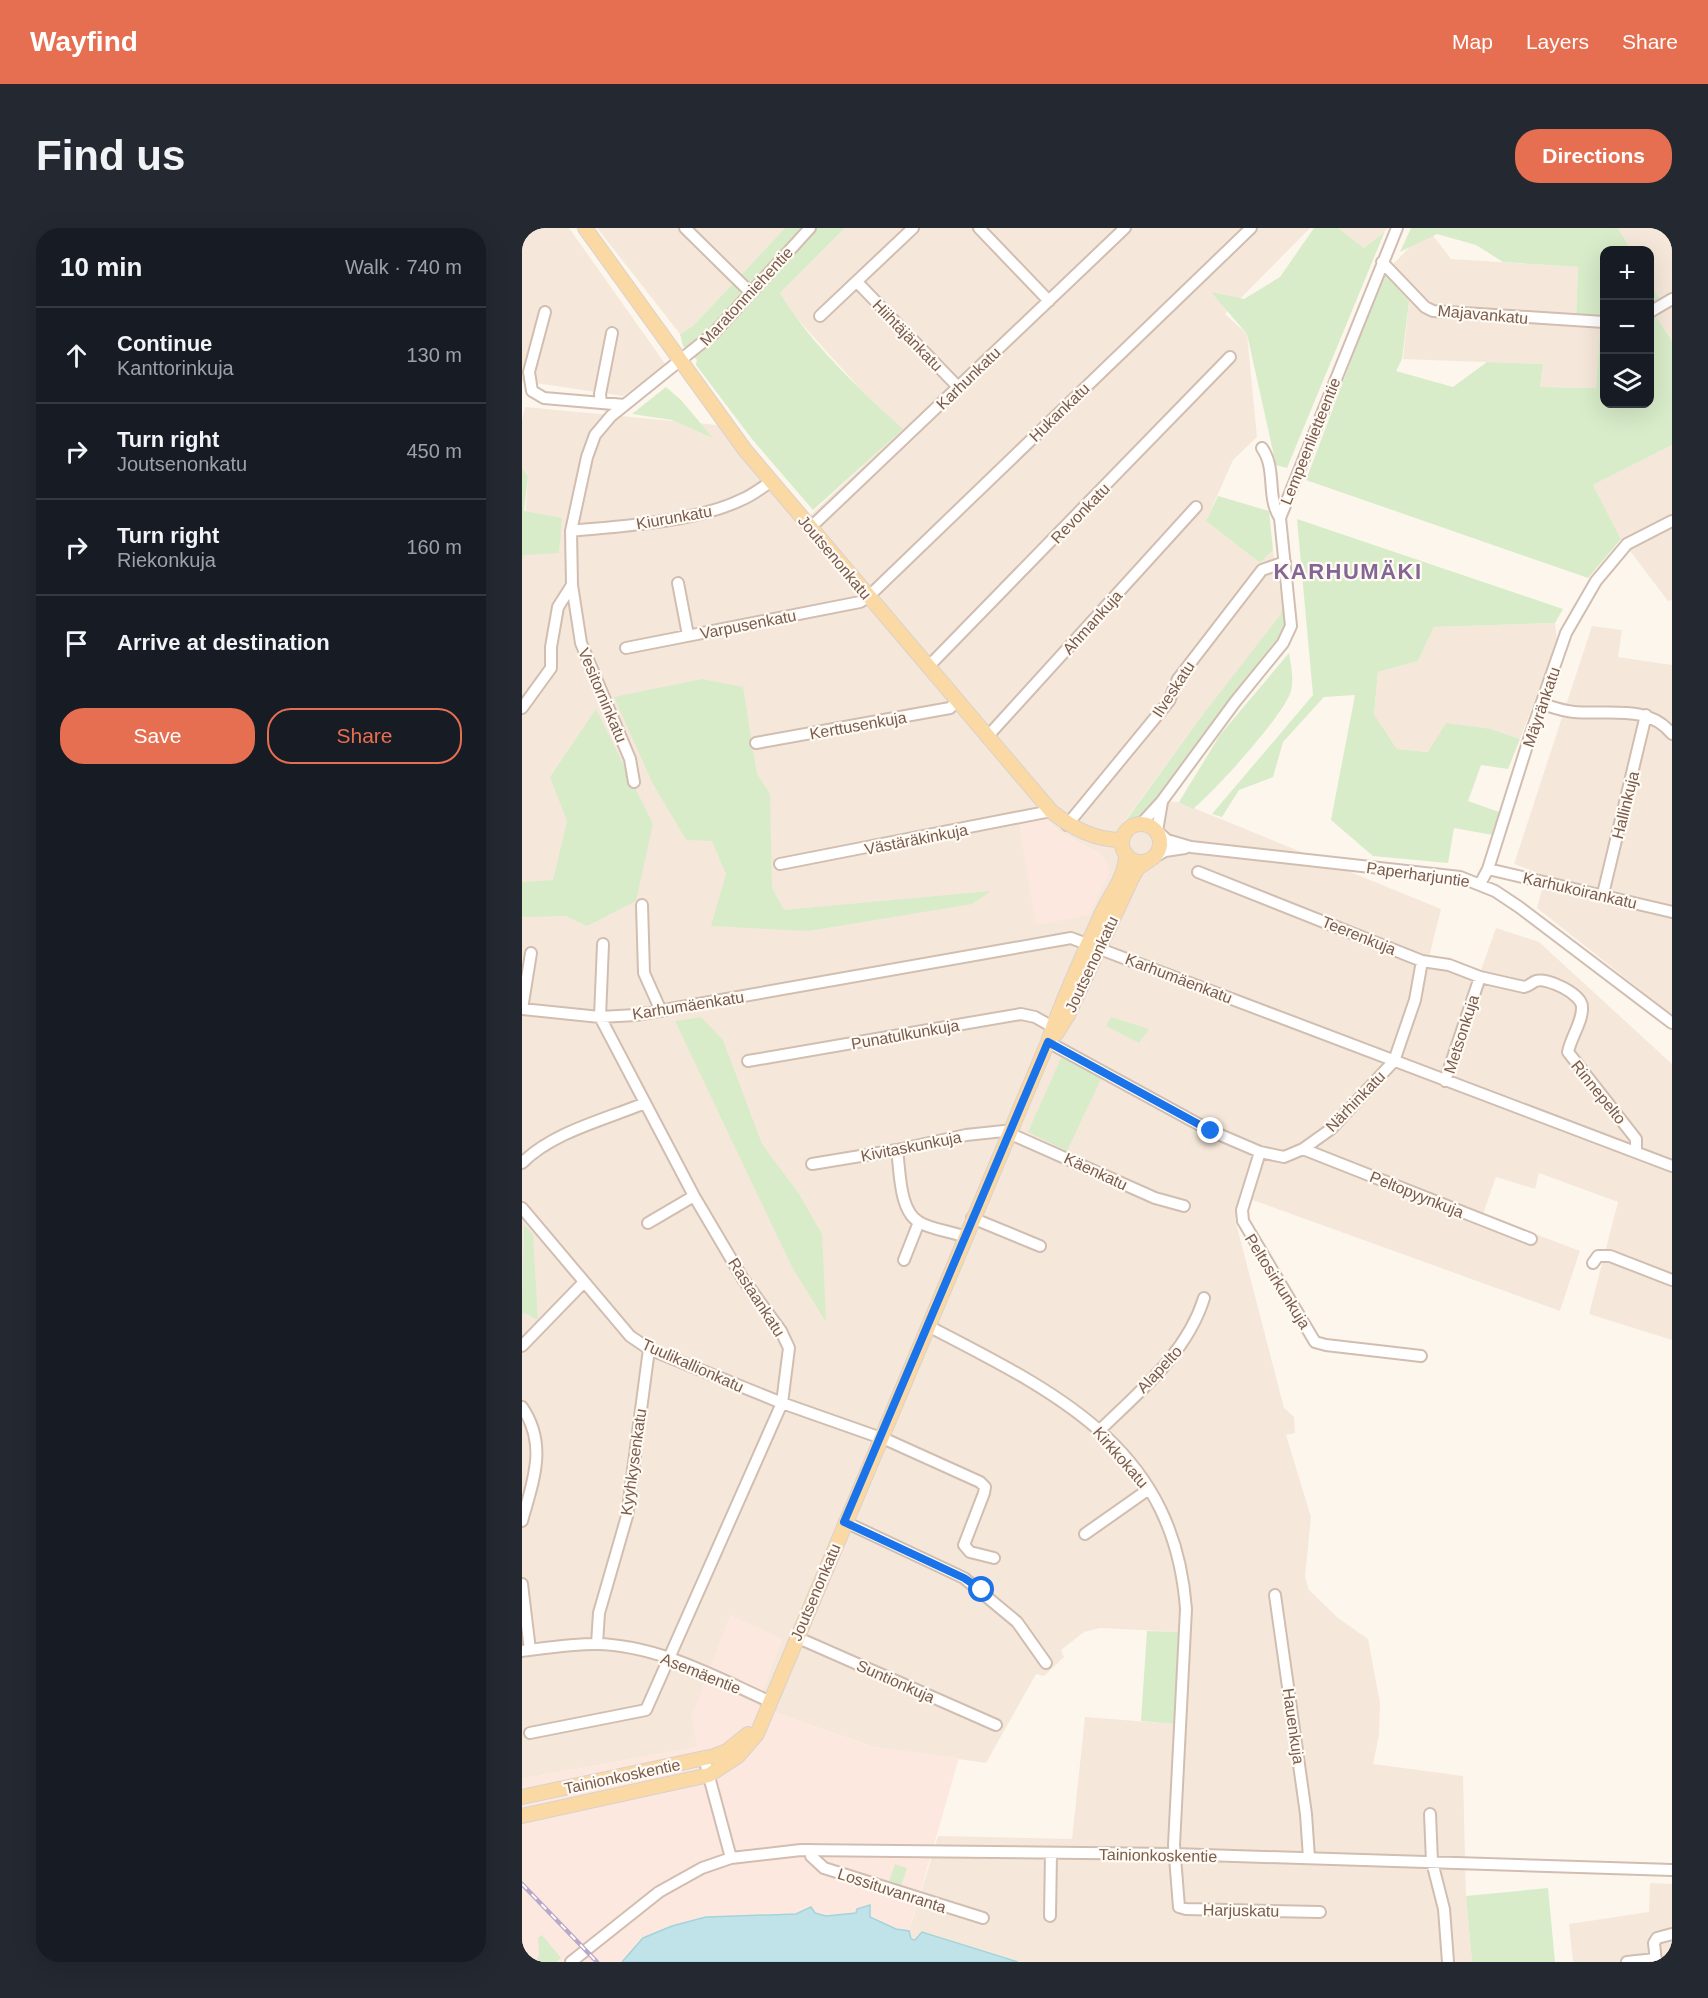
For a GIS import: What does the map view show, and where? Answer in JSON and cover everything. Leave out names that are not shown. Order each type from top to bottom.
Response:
[{"type":"main road","name":"Joutsenonkatu","points":[[585,228],[680,362],[771,482],[1050,811],[1067,825],[1093,837],[1122,840]]},
{"type":"main road","points":[[1141,824],[1150,825],[1156,831],[1160,846],[1154,858],[1137,861],[1126,854],[1122,840],[1128,829],[1141,824]]},
{"type":"main road","name":"Joutsenonkatu","points":[[710,1775],[748,1747],[769,1706],[972,1218],[1048,1042],[1094,945],[1126,868],[1126,854]]},
{"type":"main road","name":"Joutsenonkatu","points":[[1094,945],[1134,874],[1154,858]]},
{"type":"main road","name":"Joutsenonkatu","points":[[704,1758],[727,1751],[741,1742],[769,1706]]},
{"type":"main road","name":"Tainionkoskentie","points":[[522,1797],[704,1758]]},
{"type":"main road","name":"Tainionkoskentie","points":[[522,1816],[710,1775]]},
{"type":"street","points":[[685,228],[750,292]]},
{"type":"street","points":[[820,316],[913,228]]},
{"type":"street","points":[[979,228],[1049,301]]},
{"type":"street","name":"Karhunkatu","points":[[810,528],[1125,228]]},
{"type":"street","name":"Hukankatu","points":[[868,597],[1251,228]]},
{"type":"street","name":"Lempeenlietteentie","points":[[1141,824],[1162,801],[1235,702],[1283,643],[1291,626],[1280,518],[1397,228]]},
{"type":"street","name":"Maratonmiehentie","points":[[680,362],[714,333],[808,229]]},
{"type":"street","name":"Majavankatu","points":[[1382,262],[1425,307],[1433,311],[1600,322]]},
{"type":"street","name":"Hiihtäjänkatu","points":[[857,282],[959,388]]},
{"type":"street","points":[[1654,310],[1672,299]]},
{"type":"street","points":[[545,312],[529,372],[532,391],[544,398],[625,405]]},
{"type":"street","points":[[601,403],[600,394],[612,333]]},
{"type":"street","name":"Revonkatu","points":[[928,667],[1230,357]]},
{"type":"street","name":"Vesitorninkatu","points":[[634,782],[630,759],[581,643],[572,585],[571,531],[584,468],[595,435],[625,405],[680,362]]},
{"type":"street","points":[[1262,448],[1270,467],[1275,510],[1280,518]]},
{"type":"street","name":"Kiurunkatu","points":[[571,531],[617,527],[715,511],[745,499],[771,482]]},
{"type":"street","name":"Ahmankuja","points":[[987,737],[1196,507]]},
{"type":"street","name":"Mäyränkatu","points":[[1480,884],[1488,869],[1566,633],[1596,581],[1628,544],[1672,521]]},
{"type":"street","name":"Ilveskatu","points":[[1067,825],[1169,701],[1178,679],[1262,570],[1285,562]]},
{"type":"street","points":[[678,583],[688,635]]},
{"type":"street","points":[[522,708],[551,668],[551,647],[558,607],[572,585]]},
{"type":"street","name":"Varpusenkatu","points":[[626,648],[860,602],[868,597]]},
{"type":"street","name":"Kerttusenkuja","points":[[756,744],[950,708],[957,701]]},
{"type":"street","points":[[1542,704],[1572,712],[1646,715],[1664,723],[1672,734]]},
{"type":"street","name":"Hallinkuja","points":[[1603,894],[1646,715]]},
{"type":"street","name":"Lempeenlietteentie","points":[[1156,831],[1162,801]]},
{"type":"street","name":"Västäräkinkuja","points":[[780,864],[1050,811]]},
{"type":"street","name":"Paperharjuntie","points":[[1156,831],[1167,840],[1191,847],[1460,877],[1480,884],[1519,907],[1672,1023]]},
{"type":"street","name":"Paperharjuntie","points":[[1154,858],[1165,851],[1191,847]]},
{"type":"street","name":"Karhukoirankatu","points":[[1488,869],[1603,894],[1672,912]]},
{"type":"street","name":"Teerenkuja","points":[[1198,872],[1422,961]]},
{"type":"street","points":[[642,904],[644,974],[661,1011]]},
{"type":"street","name":"Karhumäenkatu","points":[[522,1009],[600,1017],[661,1011],[1071,938],[1672,1166]]},
{"type":"street","points":[[600,1017],[603,944]]},
{"type":"street","points":[[522,1009],[531,953]]},
{"type":"street","points":[[1394,1061],[1415,1000],[1422,961]]},
{"type":"street","name":"Metsonkuja","points":[[1422,961],[1449,965],[1480,976],[1445,1081]]},
{"type":"street","name":"Rinnepelto","points":[[1480,976],[1524,987],[1535,981],[1543,981],[1575,992],[1581,1000],[1583,1009],[1568,1052],[1636,1139],[1636,1152]]},
{"type":"street","name":"Punatulkunkuja","points":[[748,1061],[1021,1014],[1035,1017],[1056,1029]]},
{"type":"street","name":"Rastaankatu","points":[[530,1733],[646,1710],[782,1403],[789,1348],[781,1331],[743,1280],[694,1196],[600,1017]]},
{"type":"street","points":[[1048,1042],[1211,1131],[1260,1152]]},
{"type":"street","name":"Närhinkatu","points":[[1260,1152],[1284,1156],[1304,1149],[1332,1129],[1394,1061]]},
{"type":"street","points":[[522,1163],[535,1150],[557,1138],[645,1103]]},
{"type":"street","name":"Kivitaskunkuja","points":[[812,1164],[897,1150],[966,1135],[1010,1132]]},
{"type":"street","name":"Käenkatu","points":[[1010,1132],[1155,1198],[1184,1206]]},
{"type":"street","name":"Peltopyynkuja","points":[[1304,1149],[1531,1239]]},
{"type":"street","points":[[897,1150],[905,1200],[919,1222],[965,1237]]},
{"type":"street","name":"Peltosirkunkuja","points":[[1260,1152],[1242,1210],[1243,1221],[1315,1342],[1326,1346],[1421,1356]]},
{"type":"street","points":[[648,1223],[694,1196]]},
{"type":"street","name":"Tuulikallionkatu","points":[[522,1208],[630,1336],[649,1349],[782,1403],[880,1438],[973,1478],[985,1487],[964,1545],[970,1552],[994,1558]]},
{"type":"street","points":[[972,1218],[1040,1246]]},
{"type":"street","points":[[904,1260],[919,1222]]},
{"type":"street","points":[[1593,1263],[1598,1256],[1610,1256],[1672,1280]]},
{"type":"street","points":[[522,1346],[584,1282]]},
{"type":"street","name":"Alapelto","points":[[1100,1430],[1183,1345],[1196,1323],[1204,1298]]},
{"type":"street","name":"Kirkkokatu","points":[[928,1326],[1050,1391],[1100,1430],[1149,1489],[1173,1537],[1184,1582],[1186,1609],[1174,1854]]},
{"type":"street","name":"Kyyhkysenkatu","points":[[597,1644],[598,1613],[627,1516],[649,1349]]},
{"type":"street","points":[[522,1407],[537,1441],[538,1463],[522,1521]]},
{"type":"street","points":[[1084,1534],[1149,1489]]},
{"type":"street","points":[[844,1522],[964,1578],[1017,1622],[1046,1663]]},
{"type":"street","points":[[522,1584],[526,1651]]},
{"type":"street","name":"Hauenkuja","points":[[1275,1595],[1306,1814],[1309,1858]]},
{"type":"street","name":"Suntionkuja","points":[[796,1637],[996,1725]]},
{"type":"street","name":"Asemäentie","points":[[526,1651],[597,1644],[670,1657],[769,1706]]},
{"type":"street","points":[[704,1758],[731,1858]]},
{"type":"street","points":[[1430,1815],[1432,1857],[1444,1909],[1448,1962]]},
{"type":"street","name":"Tainionkoskentie","points":[[571,1962],[659,1892],[702,1868],[731,1858],[811,1850],[1174,1854],[1309,1858],[1432,1857],[1672,1870]]},
{"type":"street","name":"Lossituvanranta","points":[[811,1850],[812,1856],[824,1868],[982,1918]]},
{"type":"street","points":[[1050,1916],[1051,1853]]},
{"type":"street","name":"Harjuskatu","points":[[1174,1854],[1179,1907],[1320,1912]]},
{"type":"street","points":[[1628,1962],[1655,1960],[1654,1943],[1657,1938],[1672,1934]]},
{"type":"street","points":[[584,1962],[591,1947]]},
{"type":"shaded area","points":[[522,228],[569,228],[666,365],[623,396],[522,381]]},
{"type":"shaded area","points":[[597,228],[785,228],[693,326],[680,334]]},
{"type":"shaded area","points":[[845,228],[1310,228],[1225,314],[1247,334],[1257,437],[1233,460],[1206,521],[1260,563],[1273,550],[1283,606],[1282,614],[1201,717],[1124,822],[1138,817],[1154,801],[1179,802],[1441,909],[1429,957],[1480,973],[1496,928],[1539,942],[1672,1064],[1672,1340],[1589,1314],[1618,1202],[1539,1173],[1535,1189],[1496,1177],[1483,1214],[1580,1251],[1560,1311],[1250,1199],[1235,1219],[1284,1408],[1294,1417],[1295,1433],[1286,1435],[1311,1517],[1305,1577],[1309,1590],[1338,1618],[1368,1639],[1380,1703],[1379,1735],[1373,1764],[1463,1776],[1466,1896],[1472,1962],[1018,1962],[932,1935],[915,1941],[911,1939],[909,1931],[938,1836],[1072,1839],[1085,1717],[1174,1724],[1180,1632],[1100,1628],[1084,1632],[1061,1650],[1064,1657],[1044,1676],[1036,1674],[986,1763],[873,1747],[756,1706],[782,1639],[697,1747],[522,1779],[522,560],[528,477],[522,466],[522,421],[525,407],[717,425],[800,525],[902,429],[863,392],[792,313],[780,293]],"holes":[[[1045,818],[1061,833],[1099,853],[1108,864],[1020,824]]]},
{"type":"shaded area","points":[[1338,228],[1388,228],[1364,248]]},
{"type":"shaded area","points":[[1618,228],[1672,228],[1672,341],[1654,313],[1654,304],[1660,300],[1654,289],[1654,246],[1629,246]]},
{"type":"shaded area","points":[[1428,229],[1451,259],[1578,267],[1576,317],[1600,318],[1596,388],[1540,387],[1543,364],[1403,359],[1409,301],[1384,273]]},
{"type":"shaded area","points":[[1672,445],[1672,600],[1668,601],[1621,539],[1593,485]]},
{"type":"shaded area","points":[[1555,623],[1557,641],[1520,739],[1491,729],[1428,752],[1397,749],[1374,714],[1378,672],[1418,661],[1434,627]]},
{"type":"shaded area","points":[[1592,626],[1622,630],[1618,657],[1672,665],[1672,1015],[1537,908],[1546,876],[1514,864]]},
{"type":"shaded area","points":[[1045,818],[1061,833],[1099,853],[1108,864],[1109,873],[1089,915],[1036,925],[1019,824]]},
{"type":"shaded area","points":[[730,1615],[782,1639],[756,1706],[873,1747],[959,1758],[909,1931],[896,1929],[870,1916],[869,1905],[856,1913],[826,1916],[815,1913],[811,1907],[796,1914],[706,1917],[672,1926],[643,1938],[622,1962],[522,1962],[522,1779],[697,1747],[692,1716]]},
{"type":"shaded area","points":[[1650,1883],[1672,1884],[1672,1962],[1573,1962],[1569,1924],[1649,1912]]},
{"type":"green space","points":[[785,228],[845,228],[780,293],[820,347],[903,429],[813,510],[752,439],[696,365],[697,360],[683,346],[680,334],[693,326]]},
{"type":"green space","points":[[1314,228],[1338,228],[1364,248],[1385,231],[1287,468],[1276,465],[1247,334],[1211,292],[1244,299],[1280,277]]},
{"type":"green space","points":[[1411,228],[1618,228],[1629,246],[1600,246],[1600,319],[1576,318],[1578,267],[1503,262],[1476,245],[1437,234],[1400,252]]},
{"type":"green space","points":[[1384,273],[1409,301],[1402,359],[1396,371],[1453,387],[1487,362],[1543,364],[1540,387],[1596,388],[1600,333],[1600,408],[1654,408],[1654,313],[1672,341],[1672,445],[1593,485],[1621,539],[1588,578],[1306,480]]},
{"type":"green space","points":[[1654,289],[1660,300],[1654,304]]},
{"type":"green space","points":[[666,387],[681,400],[713,438],[672,420],[632,414]]},
{"type":"green space","points":[[522,467],[528,477],[524,511],[562,518],[559,553],[524,555],[522,560]]},
{"type":"green space","points":[[1218,496],[1269,511],[1273,550],[1260,563],[1206,521]]},
{"type":"green space","points":[[1297,519],[1563,609],[1555,623],[1434,627],[1418,661],[1378,672],[1374,714],[1397,749],[1428,752],[1446,723],[1491,729],[1520,739],[1508,769],[1481,765],[1468,801],[1499,812],[1493,835],[1454,828],[1448,863],[1373,856],[1331,820],[1355,695],[1324,697],[1283,742],[1273,777],[1239,790],[1222,817],[1212,814],[1313,695]]},
{"type":"green space","points":[[1283,606],[1287,623],[1282,633],[1154,801],[1138,817],[1124,823],[1201,717],[1281,614]]},
{"type":"green space","points":[[1289,653],[1291,691],[1276,717],[1232,770],[1193,809],[1179,802],[1220,735]]},
{"type":"green space","points":[[702,679],[743,687],[757,774],[770,794],[772,888],[784,910],[991,891],[972,904],[808,931],[711,926],[726,874],[712,841],[686,840],[652,782],[614,697]]},
{"type":"green space","points":[[596,709],[653,824],[636,901],[587,926],[566,916],[522,917],[522,882],[553,880],[567,821],[550,777]]},
{"type":"green space","points":[[701,1017],[723,1040],[762,1144],[799,1194],[822,1234],[826,1322],[792,1267],[675,1021]]},
{"type":"green space","points":[[1111,1017],[1149,1029],[1139,1043],[1106,1026]]},
{"type":"green space","points":[[1062,1056],[1103,1075],[1067,1151],[1028,1132]]},
{"type":"green space","points":[[524,1225],[533,1234],[538,1320],[525,1313],[522,1314]]},
{"type":"green space","points":[[1147,1631],[1181,1632],[1174,1724],[1141,1721]]},
{"type":"green space","points":[[895,1864],[907,1868],[901,1886],[889,1881]]},
{"type":"green space","points":[[1548,1888],[1555,1962],[1472,1962],[1466,1896]]},
{"type":"green space","points":[[542,1935],[561,1958],[556,1962],[536,1962],[539,1955],[538,1938]]},
{"type":"water","points":[[870,1905],[870,1917],[896,1929],[909,1931],[911,1939],[915,1940],[922,1932],[1018,1962],[622,1962],[643,1938],[672,1926],[706,1917],[796,1914],[811,1907],[815,1913],[826,1916],[856,1913],[857,1909]]},
{"type":"railway","points":[[522,1884],[597,1962]]},
{"type":"district","name":"KARHUMÄKI","points":[[1348,571]]},
{"type":"route","points":[[982,1590],[964,1578],[844,1522],[1048,1042],[1131,1085],[1211,1131]]}]
